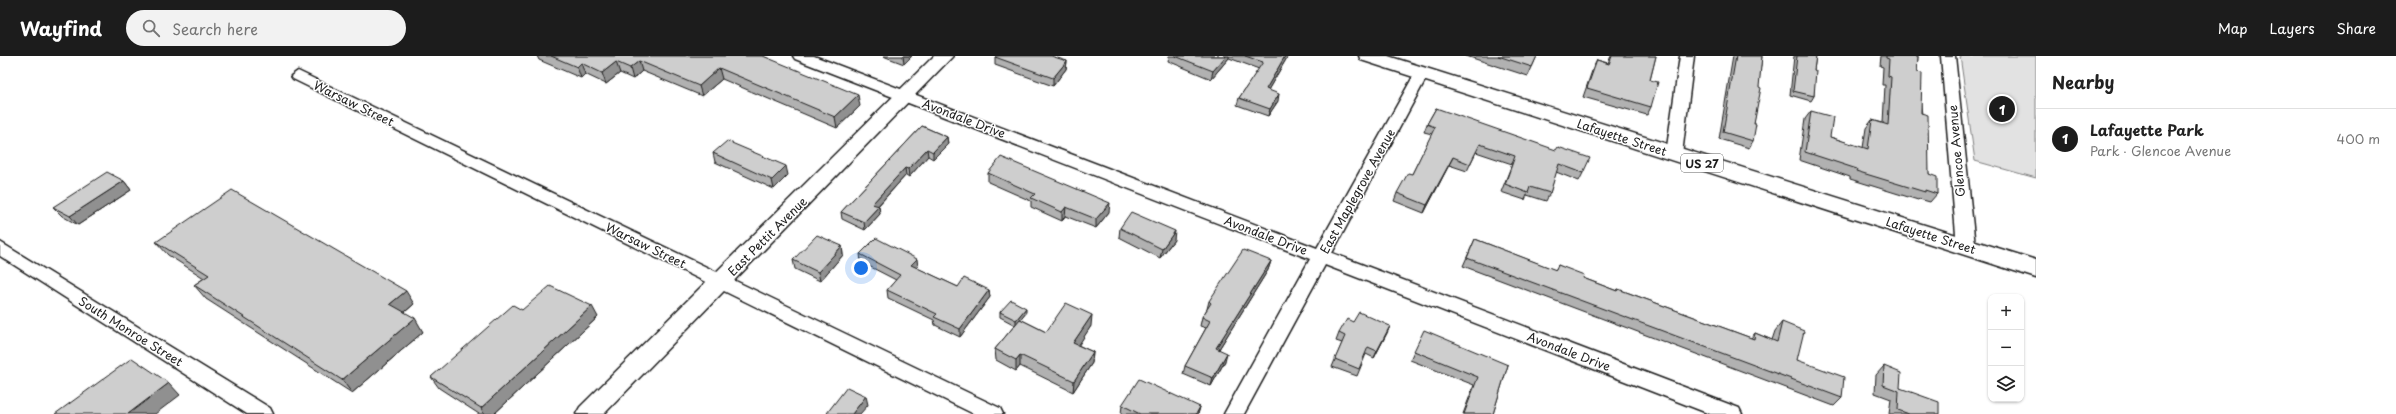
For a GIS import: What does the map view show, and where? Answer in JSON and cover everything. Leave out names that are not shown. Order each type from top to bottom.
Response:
[{"type":"highway","name":"Lafayette Street","points":[[1368,56],[2036,269]]},
{"type":"street","name":"Avondale Drive","points":[[800,56],[907,95],[1320,256],[1732,414]]},
{"type":"street","name":"East Pettit Avenue","points":[[588,414],[907,95],[944,56]]},
{"type":"street","points":[[1674,154],[1687,56]]},
{"type":"street","name":"Glencoe Avenue","points":[[1948,56],[1966,246]]},
{"type":"street","name":"East Maplegrove Avenue","points":[[1234,414],[1422,73]]},
{"type":"street","name":"Warsaw Street","points":[[298,76],[993,414]]},
{"type":"street","name":"South Monroe Street","points":[[0,248],[263,414]]},
{"type":"shaded area","points":[[1960,56],[2036,56],[2036,178],[1975,161]]},
{"type":"building","points":[[551,56],[763,56],[858,95],[835,117],[719,68],[699,86],[639,61],[630,68],[616,62],[602,73],[581,63],[577,67]]},
{"type":"building","points":[[1051,56],[1067,61],[1053,78],[995,57]]},
{"type":"building","points":[[1175,56],[1226,56],[1213,71]]},
{"type":"building","points":[[1245,56],[1285,56],[1266,89],[1279,94],[1270,109],[1239,98],[1263,62]]},
{"type":"building","points":[[1498,56],[1537,56],[1532,67]]},
{"type":"building","points":[[1612,56],[1656,56],[1650,80],[1658,82],[1651,107],[1587,88],[1597,60],[1609,64]]},
{"type":"building","points":[[1736,56],[1762,56],[1759,87],[1761,88],[1754,124],[1756,124],[1753,141],[1723,132]]},
{"type":"building","points":[[1797,56],[1816,56],[1814,70],[1816,71],[1814,96],[1793,91]]},
{"type":"building","points":[[1886,56],[1918,56],[1917,72],[1922,73],[1921,113],[1928,115],[1929,174],[1937,177],[1937,194],[1925,190],[1925,192],[1856,171],[1857,169],[1805,152],[1811,111],[1833,117],[1830,137],[1868,149],[1872,120],[1888,125],[1891,77],[1888,76],[1889,59],[1886,58]]},
{"type":"building","points":[[1436,108],[1556,150],[1558,147],[1590,158],[1583,173],[1559,164],[1550,193],[1530,187],[1528,193],[1505,184],[1515,156],[1480,144],[1470,164],[1453,157],[1427,205],[1397,193],[1408,173],[1412,174],[1435,127],[1427,124]]},
{"type":"building","points":[[922,126],[947,137],[933,152],[927,149],[908,169],[905,168],[872,204],[879,206],[864,222],[841,212]]},
{"type":"building","points":[[727,141],[786,166],[772,180],[713,153]]},
{"type":"building","points":[[1001,157],[1110,203],[1096,219],[1066,207],[1062,212],[1031,198],[1035,194],[988,173]]},
{"type":"building","points":[[107,172],[124,181],[70,216],[53,207]]},
{"type":"building","points":[[232,190],[406,291],[390,304],[415,318],[342,380],[194,285],[209,275],[156,242]]},
{"type":"building","points":[[1131,212],[1175,231],[1162,249],[1120,228]]},
{"type":"building","points":[[817,235],[842,246],[818,272],[793,260]]},
{"type":"building","points":[[876,238],[917,259],[911,265],[958,287],[964,278],[989,290],[960,329],[934,317],[937,314],[887,290],[900,275],[860,254]]},
{"type":"building","points":[[1475,239],[1556,270],[1558,265],[1584,275],[1583,278],[1617,291],[1618,289],[1754,339],[1755,333],[1777,342],[1782,322],[1804,331],[1797,360],[1844,377],[1842,398],[1467,258]]},
{"type":"building","points":[[1243,250],[1271,261],[1216,348],[1227,353],[1213,378],[1185,366],[1210,321],[1202,317],[1211,303],[1209,301]]},
{"type":"building","points":[[550,286],[592,306],[481,408],[431,377],[513,305],[522,310]]},
{"type":"building","points":[[1011,300],[1026,308],[1016,320],[1000,312]]},
{"type":"building","points":[[1066,303],[1092,315],[1073,343],[1093,352],[1074,381],[1020,355],[1016,360],[995,349],[1020,319],[1046,332]]},
{"type":"building","points":[[1359,312],[1390,326],[1377,351],[1368,347],[1359,369],[1335,359],[1345,336],[1339,333],[1347,319],[1353,322]]},
{"type":"building","points":[[1424,330],[1508,365],[1493,414],[1464,414],[1478,377],[1414,351]]},
{"type":"building","points":[[132,358],[169,383],[128,414],[55,414]]},
{"type":"building","points":[[1884,366],[1901,373],[1900,388],[1939,402],[1939,414],[1909,414],[1898,410],[1899,391],[1883,385]]},
{"type":"building","points":[[1139,379],[1200,407],[1196,414],[1140,414],[1122,405]]},
{"type":"building","points":[[847,387],[866,396],[852,414],[827,413]]},
{"type":"place","name":"Lafayette Park","points":[[2002,109]]}]
